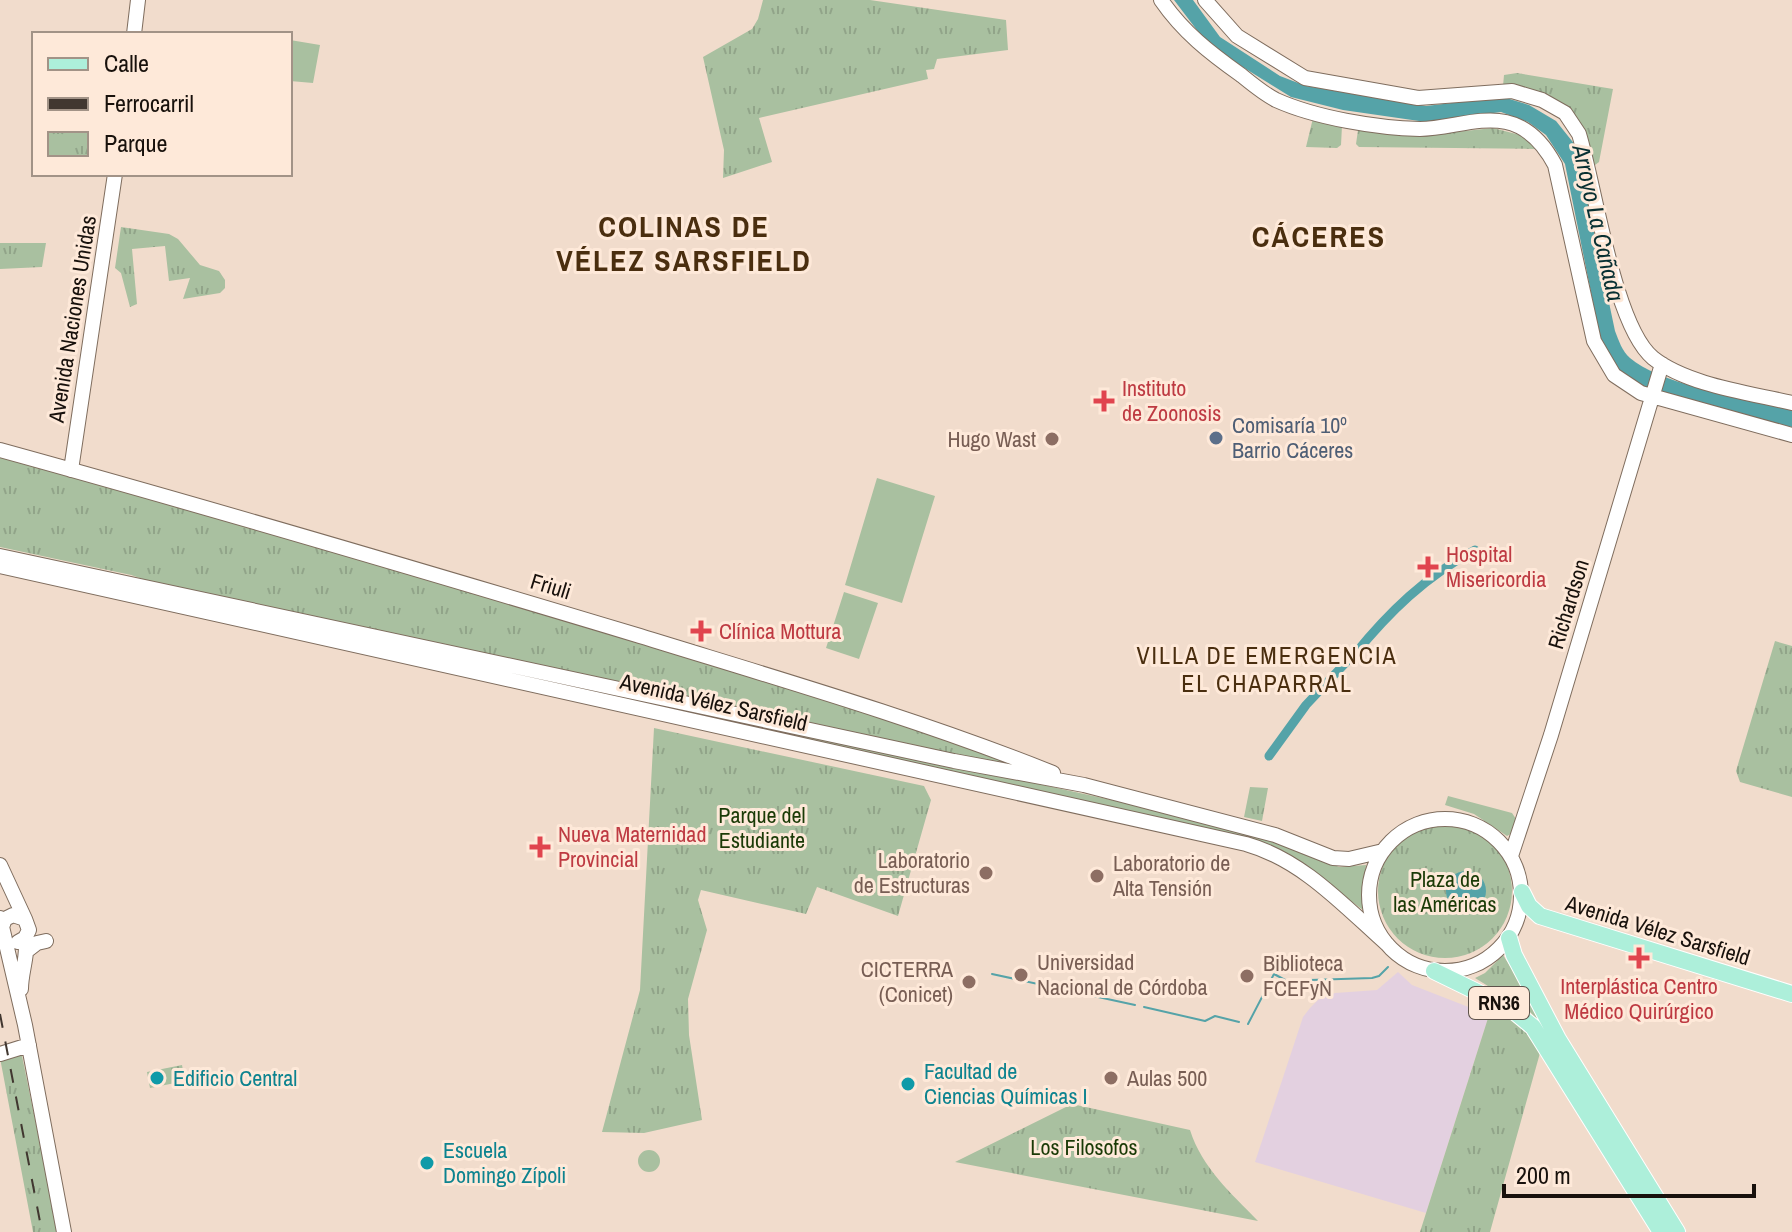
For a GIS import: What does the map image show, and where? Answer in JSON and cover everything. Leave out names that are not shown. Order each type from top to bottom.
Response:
[{"type":"main road","points":[[134,32],[138,0]]},
{"type":"main road","points":[[1161,0],[1193,40],[1281,102],[1354,121],[1406,128],[1432,129],[1497,121],[1526,130],[1542,144],[1555,165],[1590,327],[1600,355],[1622,383],[1792,435]]},
{"type":"main road","points":[[1205,0],[1237,36],[1305,78],[1418,98],[1512,91],[1542,100],[1565,113],[1583,145],[1625,311],[1645,350],[1661,368],[1792,403]]},
{"type":"main road","name":"Avenida Naciones Unidas","points":[[71,470],[115,176]]},
{"type":"main road","name":"Richardson","points":[[1511,856],[1661,368]]},
{"type":"main road","name":"Friuli","points":[[0,450],[442,576],[719,660],[964,737],[1084,785]]},
{"type":"main road","points":[[0,547],[131,575],[197,604]]},
{"type":"main road","name":"Avenida Vélez Sarsfield","points":[[0,556],[197,604],[1246,844],[1281,858],[1304,873],[1388,945]]},
{"type":"main road","name":"Avenida Vélez Sarsfield","points":[[0,566],[1084,785],[1275,835],[1333,858],[1349,859],[1383,851]]},
{"type":"main road","points":[[0,574],[109,596],[197,604]]},
{"type":"main road","name":"RN36","points":[[1383,851],[1409,828],[1443,818],[1477,825],[1492,834],[1511,856],[1522,892]]},
{"type":"main road","points":[[1383,851],[1369,889],[1370,909],[1388,945]]},
{"type":"main road","points":[[0,865],[29,930],[21,983],[25,1025]]},
{"type":"main road","points":[[1509,938],[1517,922],[1522,892]]},
{"type":"main road","name":"Avenida Vélez Sarsfield","points":[[1522,892],[1529,906],[1540,916],[1792,994]]},
{"type":"main road","points":[[25,919],[13,915],[5,919],[2,927],[25,1025],[64,1232]]},
{"type":"main road","points":[[2,927],[12,941],[26,944],[46,941]]},
{"type":"main road","name":"RN36","points":[[1434,971],[1466,969],[1481,963],[1509,938]]},
{"type":"main road","name":"RN36","points":[[1509,938],[1514,955],[1558,1039],[1677,1232]]},
{"type":"main road","name":"RN36","points":[[1388,945],[1401,957],[1510,1008],[1533,1027],[1661,1232]]},
{"type":"main road","points":[[0,1054],[29,1045]]},
{"type":"shaded area","points":[[1398,972],[1412,985],[1489,1015],[1426,1213],[1255,1162],[1303,1017],[1318,1000],[1335,993],[1377,990]]},
{"type":"green space","points":[[763,0],[870,0],[1006,20],[1008,50],[937,59],[934,69],[926,70],[928,79],[759,118],[772,162],[723,178],[724,150],[703,57],[752,29]]},
{"type":"green space","points":[[292,40],[320,45],[313,83],[292,81]]},
{"type":"green space","points":[[1517,73],[1613,89],[1599,162],[1591,164],[1569,113],[1503,86],[1504,75]]},
{"type":"green space","points":[[1313,118],[1342,126],[1341,145],[1337,148],[1306,147]]},
{"type":"green space","points":[[1493,128],[1520,135],[1538,149],[1359,147],[1356,144],[1358,130],[1418,136]]},
{"type":"green space","points":[[121,227],[169,234],[178,239],[200,265],[219,271],[225,280],[225,288],[220,293],[183,299],[190,278],[169,281],[165,246],[132,249],[137,304],[130,307],[121,273],[115,268]]},
{"type":"green space","points":[[0,243],[46,243],[42,267],[0,269]]},
{"type":"green space","points":[[0,450],[807,687],[1084,785],[198,598],[131,575],[0,547]]},
{"type":"green space","points":[[877,478],[935,496],[902,603],[845,585]]},
{"type":"green space","points":[[844,592],[878,603],[859,659],[826,648]]},
{"type":"green space","points":[[1775,641],[1792,646],[1792,797],[1740,782],[1736,771]]},
{"type":"green space","points":[[721,714],[1257,832],[1339,867],[1366,865],[1364,889],[1367,913],[1291,856],[719,721]]},
{"type":"green space","name":"Parque del Estudiante","points":[[654,728],[924,786],[931,800],[898,916],[817,887],[806,914],[701,890],[698,900],[707,930],[688,999],[689,1035],[702,1120],[644,1133],[602,1132],[640,990]]},
{"type":"green space","points":[[1250,787],[1268,788],[1262,821],[1244,817]]},
{"type":"green space","points":[[1448,796],[1512,813],[1516,819],[1514,832],[1507,836],[1474,814],[1445,805]]},
{"type":"green space","name":"Plaza de las Américas","points":[[1445,824],[1471,829],[1493,843],[1507,865],[1512,891],[1507,917],[1493,939],[1471,953],[1445,958],[1419,953],[1397,939],[1383,917],[1378,891],[1383,865],[1397,843],[1419,829]]},
{"type":"green space","points":[[1503,955],[1547,1024],[1544,1026],[1530,1012],[1475,978],[1485,973]]},
{"type":"green space","points":[[1489,1015],[1519,1022],[1540,1053],[1490,1232],[1420,1232]]},
{"type":"green space","points":[[21,1051],[58,1232],[33,1232],[0,1058]]},
{"type":"green space","points":[[182,1065],[185,1081],[150,1088],[147,1072]]},
{"type":"green space","name":"Los Filosofos","points":[[1072,1104],[1190,1130],[1210,1168],[1258,1221],[955,1162]]},
{"type":"green space","points":[[649,1150],[657,1153],[660,1161],[657,1169],[649,1172],[641,1169],[638,1161],[641,1153]]},
{"type":"water","points":[[1174,0],[1193,0],[1220,37],[1280,76],[1306,86],[1426,106],[1503,97],[1529,105],[1556,121],[1576,146],[1615,331],[1625,352],[1644,367],[1683,384],[1792,410],[1792,427],[1674,398],[1639,385],[1619,370],[1599,332],[1565,164],[1546,135],[1528,122],[1501,112],[1426,122],[1343,110],[1291,97],[1209,46]]},
{"type":"water","points":[[1466,871],[1480,877],[1486,891],[1480,905],[1466,911],[1452,905],[1446,891],[1452,877]]},
{"type":"waterway","points":[[1354,655],[1409,596],[1440,571],[1475,550]]},
{"type":"waterway","points":[[1269,756],[1306,705],[1351,657]]},
{"type":"waterway","points":[[1307,985],[1310,980],[1372,978],[1388,967]]},
{"type":"waterway","points":[[992,974],[1135,1005]]},
{"type":"waterway","points":[[1248,1024],[1274,974],[1300,988]]},
{"type":"waterway","points":[[1144,1007],[1205,1021],[1215,1016],[1239,1022]]},
{"type":"railway","points":[[0,1014],[42,1232]]},
{"type":"place","name":"Instituto de Zoonosis","points":[[1104,401]]},
{"type":"place","name":"Comisaría 10º Barrio Cáceres","points":[[1216,438]]},
{"type":"place","name":"Hugo Wast","points":[[1052,439]]},
{"type":"place","name":"Hospital Misericordia","points":[[1428,567]]},
{"type":"place","name":"Clínica Mottura","points":[[701,631]]},
{"type":"place","name":"Nueva Maternidad Provincial","points":[[540,847]]},
{"type":"place","name":"Laboratorio de Estructuras","points":[[986,873]]},
{"type":"place","name":"Laboratorio de Alta Tensión","points":[[1097,876]]},
{"type":"place","name":"Interplástica Centro Médico Quirúrgico","points":[[1639,958]]},
{"type":"place","name":"Universidad Nacional de Córdoba","points":[[1021,975]]},
{"type":"place","name":"Biblioteca FCEFyN","points":[[1247,976]]},
{"type":"place","name":"CICTERRA (Conicet)","points":[[969,982]]},
{"type":"place","name":"Edificio Central","points":[[157,1078]]},
{"type":"place","name":"Aulas 500","points":[[1111,1078]]},
{"type":"place","name":"Facultad de Ciencias Químicas I","points":[[908,1084]]},
{"type":"place","name":"Escuela Domingo Zípoli","points":[[427,1163]]},
{"type":"district","name":"CÁCERES","points":[[1319,237]]},
{"type":"district","name":"COLINAS DE VÉLEZ SARSFIELD","points":[[684,244]]},
{"type":"district","name":"VILLA DE EMERGENCIA EL CHAPARRAL","points":[[1267,670]]},
{"type":"water label","name":"Arroyo La Cañada","points":[[1598,223]]}]
